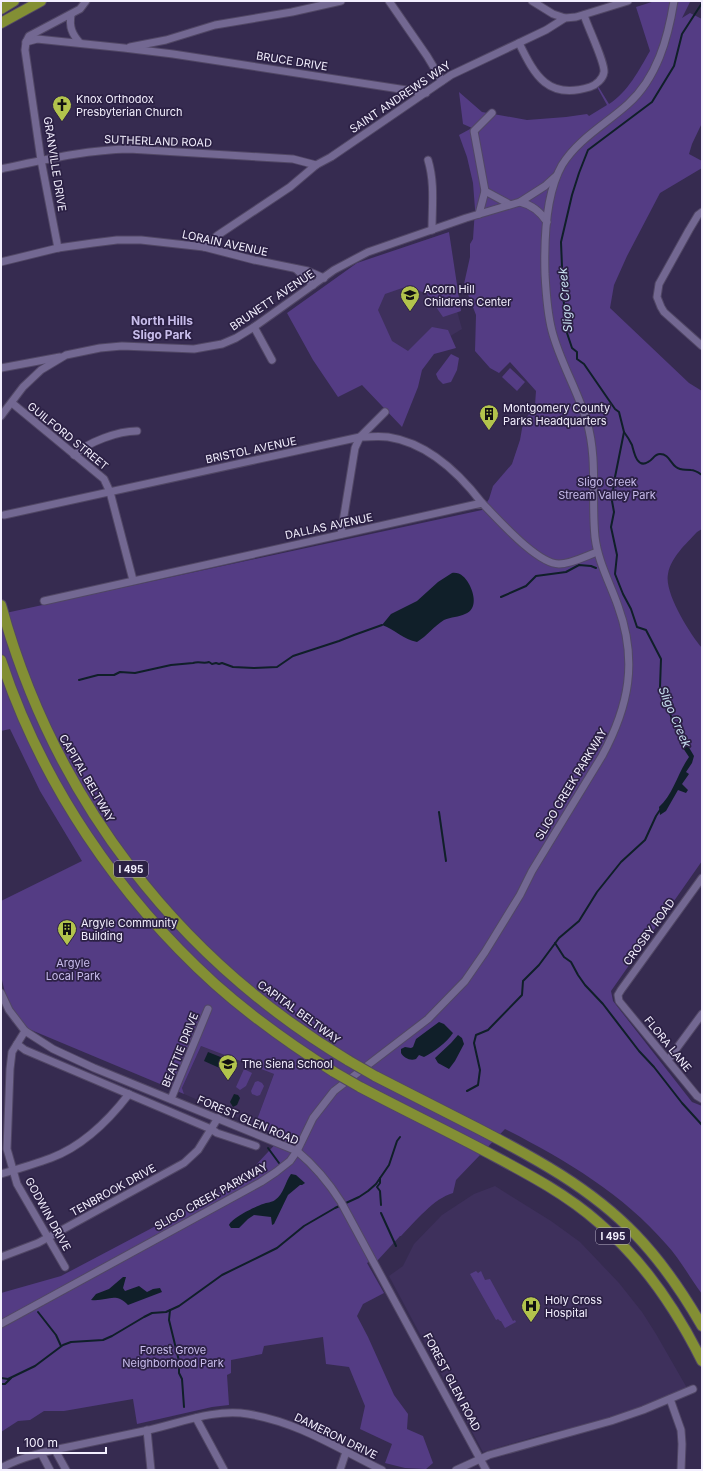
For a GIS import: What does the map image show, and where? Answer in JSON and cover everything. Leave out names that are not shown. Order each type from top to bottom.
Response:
[{"type":"highway","points":[[1,8],[14,1]]},
{"type":"highway","points":[[1,23],[41,1]]},
{"type":"highway","points":[[1,27],[23,11]]},
{"type":"highway","name":"CAPITAL BELTWAY","points":[[1,605],[18,661],[47,732],[94,816],[135,874],[203,951],[260,1001],[319,1044],[375,1076],[496,1138],[560,1174],[587,1192],[634,1233],[654,1255],[687,1300],[702,1326]]},
{"type":"highway","name":"I 495","points":[[1,660],[16,702],[51,776],[84,830],[122,884],[167,936],[216,985],[249,1013],[334,1072],[552,1188],[600,1223],[641,1265],[657,1285],[673,1309],[702,1361]]},
{"type":"street","points":[[26,42],[29,36],[71,15],[80,9],[86,1]]},
{"type":"street","points":[[124,48],[154,42],[214,25],[252,17],[292,12],[341,1]]},
{"type":"street","points":[[389,1],[427,56],[442,81]]},
{"type":"street","points":[[532,1],[554,14],[565,18]]},
{"type":"street","name":"SAINT ANDREWS WAY","points":[[204,247],[218,235],[290,187],[316,165],[331,157],[451,75],[546,30],[565,18],[584,15],[628,1]]},
{"type":"street","name":"SLIGO CREEK PARKWAY","points":[[1,1324],[261,1182],[290,1161],[297,1151],[313,1118],[334,1091],[428,1019],[465,981],[485,952],[520,895],[532,871],[613,736],[623,708],[628,682],[629,652],[626,630],[597,552],[594,521],[594,456],[591,435],[583,409],[554,340],[548,313],[545,272],[547,222],[552,192],[563,164],[581,142],[628,104],[644,86],[651,75],[662,51],[671,20],[674,1]]},
{"type":"street","points":[[71,15],[71,29],[80,43]]},
{"type":"street","points":[[519,43],[532,69],[538,77],[548,85],[559,90],[570,91],[594,86],[601,80],[604,73],[603,64],[584,15]]},
{"type":"street","name":"BRUCE DRIVE","points":[[26,42],[37,39],[124,48],[426,93]]},
{"type":"street","name":"GRANVILLE DRIVE","points":[[26,42],[25,50],[41,160],[58,248]]},
{"type":"street","points":[[154,42],[154,52]]},
{"type":"street","points":[[479,214],[485,191],[474,132],[492,113]]},
{"type":"street","name":"SUTHERLAND ROAD","points":[[1,169],[79,152],[129,149],[292,159],[316,165]]},
{"type":"street","points":[[428,160],[433,183],[432,230]]},
{"type":"street","name":"BRUNETT AVENUE","points":[[1,416],[24,387],[41,370],[66,355],[100,348],[122,346],[194,349],[222,344],[236,338],[254,327],[334,270],[368,252],[509,204],[520,202],[545,186],[558,174]]},
{"type":"street","points":[[485,191],[509,204]]},
{"type":"street","points":[[520,202],[536,208],[547,222]]},
{"type":"street","points":[[702,212],[698,215],[689,230],[659,284],[657,297],[664,312],[702,345]]},
{"type":"street","name":"LORAIN AVENUE","points":[[1,262],[58,248],[129,240],[166,242],[204,247],[254,260],[308,271],[324,278]]},
{"type":"street","points":[[294,268],[301,272],[313,285]]},
{"type":"street","points":[[254,327],[272,360]]},
{"type":"street","points":[[1,368],[66,355]]},
{"type":"street","name":"GUILFORD STREET","points":[[12,403],[104,479],[110,492],[133,580]]},
{"type":"street","points":[[341,534],[355,448],[360,437],[385,412]]},
{"type":"street","points":[[74,455],[80,449],[95,442],[129,431],[137,431]]},
{"type":"street","name":"BRISTOL AVENUE","points":[[4,515],[360,437],[387,437],[399,439],[429,452],[466,484],[482,503]]},
{"type":"street","points":[[482,503],[515,536],[538,556],[547,561],[559,564],[597,552]]},
{"type":"street","name":"DALLAS AVENUE","points":[[44,601],[482,503]]},
{"type":"street","name":"CROSBY ROAD","points":[[620,1000],[618,995],[621,990],[702,878]]},
{"type":"street","name":"FOREST GLEN ROAD","points":[[1,996],[25,1032],[53,1049],[297,1151],[322,1174],[345,1209],[486,1470]]},
{"type":"street","name":"FLORA LANE","points":[[620,1000],[697,1096],[702,1099]]},
{"type":"street","name":"BEATTIE DRIVE","points":[[171,1099],[208,1009]]},
{"type":"street","points":[[668,1060],[702,1014]]},
{"type":"street","name":"GODWIN DRIVE","points":[[25,1032],[12,1052],[7,1149],[17,1184],[65,1267]]},
{"type":"street","name":"FOREST GLEN ROAD","points":[[17,1044],[25,1050],[211,1129],[216,1133],[256,1146]]},
{"type":"street","points":[[1,1174],[52,1158],[74,1146],[99,1127],[118,1108],[129,1094]]},
{"type":"street","points":[[1,1104],[9,1104]]},
{"type":"street","name":"TENBROOK DRIVE","points":[[1,1257],[48,1238],[184,1163],[198,1150],[218,1118]]},
{"type":"street","points":[[456,1470],[480,1458],[611,1421],[693,1389]]},
{"type":"street","points":[[670,1399],[681,1430],[682,1444],[680,1470]]},
{"type":"street","name":"DAMERON DRIVE","points":[[1,1468],[12,1462],[41,1453],[196,1418],[233,1413],[269,1418],[301,1429],[382,1470]]},
{"type":"street","points":[[196,1418],[224,1470]]},
{"type":"street","points":[[147,1430],[151,1470]]},
{"type":"street","points":[[55,1450],[66,1470]]},
{"type":"street","points":[[340,1470],[346,1452]]},
{"type":"street","points":[[41,1453],[50,1470]]},
{"type":"shaded area","name":"Acorn Hill Childrens Center","points":[[445,268],[462,329],[397,368],[365,328],[385,278]]},
{"type":"shaded area","name":"The Siena School","points":[[201,1046],[274,1074],[255,1125],[184,1094],[182,1088]]},
{"type":"shaded area","name":"Holy Cross Hospital","points":[[495,1186],[551,1221],[580,1242],[619,1283],[642,1312],[687,1388],[629,1412],[574,1428],[551,1432],[483,1452],[389,1276],[403,1266],[414,1244],[442,1215],[474,1194]]},
{"type":"green space","points":[[655,1],[690,2],[682,18],[690,13],[702,19],[702,123],[689,154],[702,161],[702,168],[660,193],[627,256],[614,285],[610,308],[689,383],[702,391],[702,529],[697,532],[684,546],[672,562],[668,574],[668,582],[670,592],[679,613],[702,648],[702,861],[611,991],[613,1001],[692,1102],[702,1106],[702,1294],[671,1250],[631,1209],[571,1165],[505,1129],[456,1180],[453,1193],[439,1200],[425,1211],[377,1261],[375,1258],[367,1263],[384,1293],[363,1304],[357,1316],[394,1395],[408,1414],[407,1429],[423,1436],[433,1463],[426,1469],[405,1468],[385,1463],[392,1444],[360,1429],[365,1406],[349,1367],[326,1364],[323,1337],[264,1346],[262,1354],[231,1360],[231,1373],[227,1375],[229,1405],[212,1407],[137,1424],[133,1399],[64,1411],[44,1411],[30,1420],[18,1421],[1,1432],[1,1293],[61,1276],[241,1181],[282,1137],[255,1125],[274,1074],[201,1046],[182,1088],[184,1094],[12,1022],[1,976],[1,901],[82,861],[40,791],[10,729],[1,731],[1,614],[482,510],[489,499],[493,486],[512,464],[520,440],[523,423],[535,405],[536,391],[510,362],[499,373],[490,368],[475,351],[476,315],[464,284],[470,257],[470,244],[473,239],[475,209],[473,183],[467,157],[459,135],[472,128],[463,124],[459,92],[482,112],[527,120],[587,114],[589,116],[607,105],[597,87],[598,86],[609,104],[627,87],[646,58],[650,51],[636,7]]},
{"type":"green space","points":[[449,232],[461,311],[443,317],[427,294],[408,286],[385,294],[378,310],[392,341],[408,351],[432,327],[448,330],[456,348],[434,354],[422,370],[418,387],[402,427],[362,385],[338,397],[313,360],[287,313],[357,263]]},
{"type":"green space","points":[[451,354],[459,358],[457,370],[451,382],[443,384],[438,379],[436,374]]},
{"type":"green space","points":[[510,368],[525,382],[517,391],[502,377]]},
{"type":"green space","points":[[244,1069],[252,1073],[246,1086],[240,1090],[236,1087]]},
{"type":"green space","points":[[258,1081],[264,1086],[260,1095],[257,1096],[252,1094],[251,1091],[255,1082]]},
{"type":"green space","points":[[476,1271],[478,1273],[481,1271],[485,1280],[490,1279],[513,1321],[515,1320],[516,1322],[505,1328],[501,1321],[498,1319],[496,1320],[470,1274]]},
{"type":"water","points":[[452,573],[457,573],[464,577],[471,588],[474,600],[472,608],[469,612],[444,620],[417,642],[412,641],[382,625],[391,614],[417,601],[438,582]]},
{"type":"water","points":[[679,742],[687,744],[694,756],[692,763],[686,772],[689,774],[682,784],[688,790],[686,793],[678,790],[666,811],[660,815],[659,807],[672,790],[689,757]]},
{"type":"water","points":[[439,1022],[444,1024],[453,1033],[444,1043],[424,1057],[419,1055],[416,1059],[412,1060],[405,1058],[402,1055],[401,1049],[405,1047],[413,1047],[416,1039]]},
{"type":"water","points":[[458,1035],[462,1038],[464,1044],[449,1069],[438,1063],[435,1058]]},
{"type":"water","points":[[208,1052],[228,1060],[224,1070],[204,1061]]},
{"type":"water","points":[[234,1094],[238,1095],[240,1098],[237,1105],[233,1107],[230,1102]]},
{"type":"water","points":[[291,1174],[296,1175],[305,1183],[300,1185],[288,1195],[274,1224],[272,1225],[271,1217],[254,1215],[239,1228],[231,1228],[229,1225],[231,1222],[239,1216],[264,1203],[274,1201],[282,1191]]},
{"type":"water","points":[[123,1277],[126,1277],[123,1288],[125,1291],[139,1286],[147,1292],[160,1288],[162,1292],[128,1305],[115,1298],[91,1300],[96,1294],[109,1289]]},
{"type":"waterway","name":"Sligo Creek","points":[[686,746],[672,719],[660,687],[661,659],[646,630],[637,627],[631,609],[615,574],[617,555],[611,527],[614,512],[612,501],[614,482],[624,432],[619,412],[615,409],[584,364],[577,359],[577,352],[572,348],[566,330],[561,242],[572,195],[588,150],[652,102],[674,66],[682,34],[702,3]]},
{"type":"waterway","points":[[624,432],[632,445],[639,462],[644,464],[658,454],[663,454],[678,468],[694,470],[702,475]]},
{"type":"waterway","points":[[501,597],[526,586],[536,576],[566,572],[579,565],[596,568]]},
{"type":"waterway","points":[[79,680],[98,675],[114,675],[120,672],[135,673],[171,665],[197,662],[209,662],[212,664],[222,663],[233,667],[277,667],[293,656],[382,625]]},
{"type":"waterway","name":"Sligo Creek","points":[[467,1091],[478,1085],[480,1070],[474,1043],[476,1035],[488,1030],[522,995],[523,981],[539,965],[559,938],[579,921],[597,892],[621,862],[645,840],[660,810]]},
{"type":"waterway","points":[[439,812],[446,861]]},
{"type":"waterway","points":[[555,943],[564,957],[571,962],[585,985],[603,1004],[639,1051],[702,1125]]},
{"type":"waterway","points":[[1,1378],[8,1379],[35,1366],[63,1345],[71,1342],[103,1340],[152,1313],[166,1312],[179,1306],[222,1275],[277,1248],[304,1226],[335,1208],[359,1197],[376,1184],[389,1165],[397,1141],[400,1137]]},
{"type":"waterway","points":[[268,1148],[279,1163]]},
{"type":"waterway","points":[[380,1178],[380,1183],[377,1187],[380,1191],[381,1205]]},
{"type":"waterway","points":[[381,1213],[396,1246]]},
{"type":"waterway","points":[[170,1310],[169,1320],[179,1361],[179,1373],[182,1379],[184,1407]]},
{"type":"waterway","points":[[38,1312],[56,1335],[61,1346]]},
{"type":"waterway","points":[[1,1384],[5,1384],[11,1378]]},
{"type":"place","name":"Knox Orthodox Presbyterian Church","points":[[62,122]]},
{"type":"place","name":"Acorn Hill Childrens Center","points":[[410,312]]},
{"type":"place","name":"Montgomery County Parks Headquarters","points":[[489,431]]},
{"type":"place","name":"Argyle Community Building","points":[[67,946]]},
{"type":"place","name":"The Siena School","points":[[228,1081]]},
{"type":"place","name":"Holy Cross Hospital","points":[[531,1323]]},
{"type":"district","name":"North Hills Sligo Park","points":[[162,327]]},
{"type":"park label","name":"Sligo Creek Stream Valley Park","points":[[607,488]]},
{"type":"park label","name":"Argyle Local Park","points":[[73,969]]},
{"type":"park label","name":"Forest Grove Neighborhood Park","points":[[173,1356]]}]
